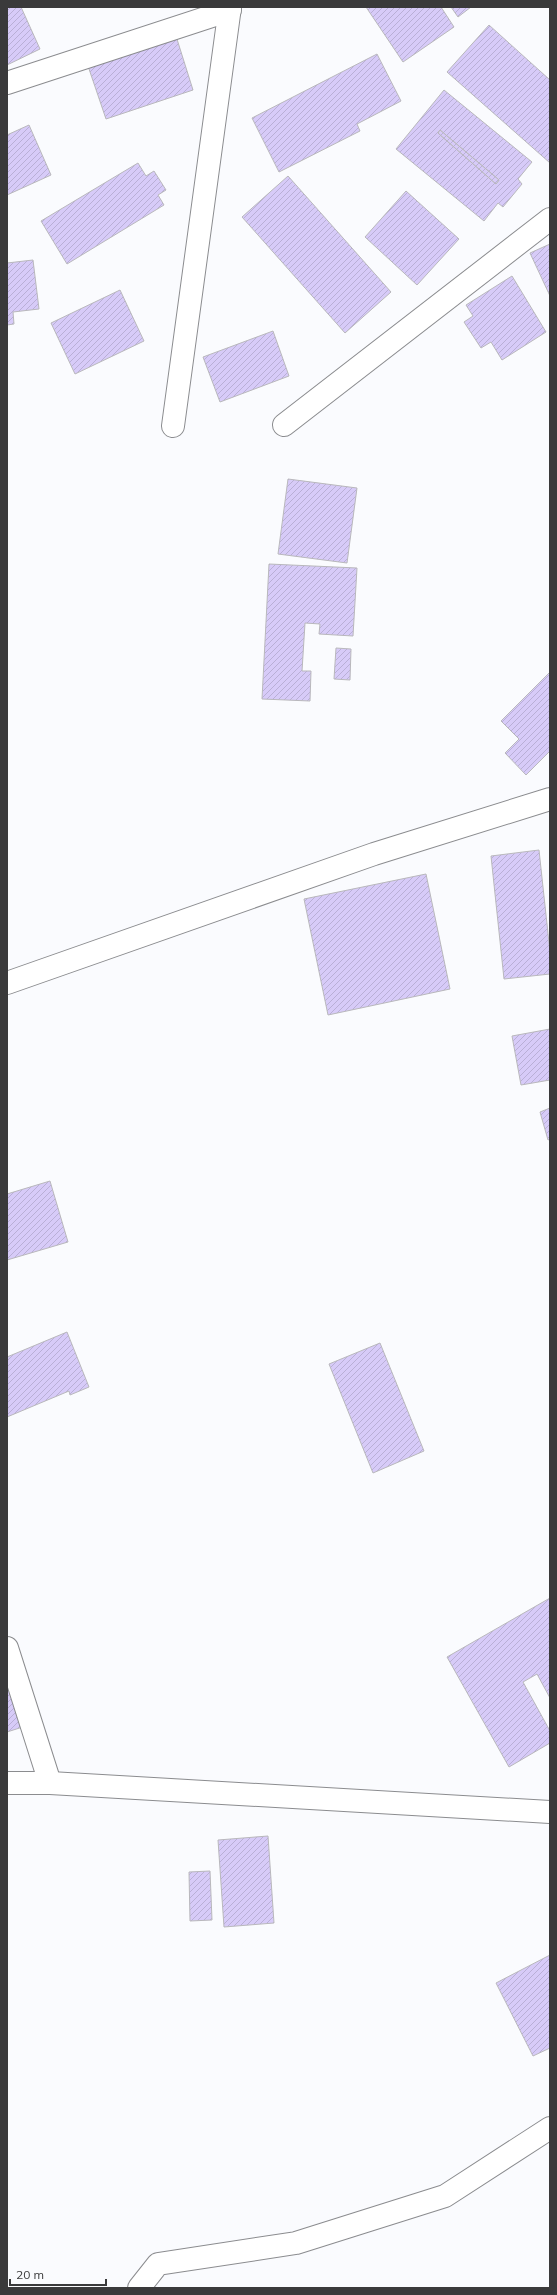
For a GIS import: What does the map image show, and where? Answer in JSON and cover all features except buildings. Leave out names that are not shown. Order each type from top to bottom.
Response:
[{"type":"street","points":[[7,83],[230,9],[173,426]]},
{"type":"street","points":[[284,425],[550,219]]},
{"type":"street","points":[[7,983],[374,854],[550,799]]},
{"type":"street","points":[[7,1648],[50,1783]]},
{"type":"street","points":[[7,1783],[50,1783],[550,1812]]},
{"type":"street","points":[[139,2288],[158,2264],[296,2243],[445,2196],[550,2128]]}]
